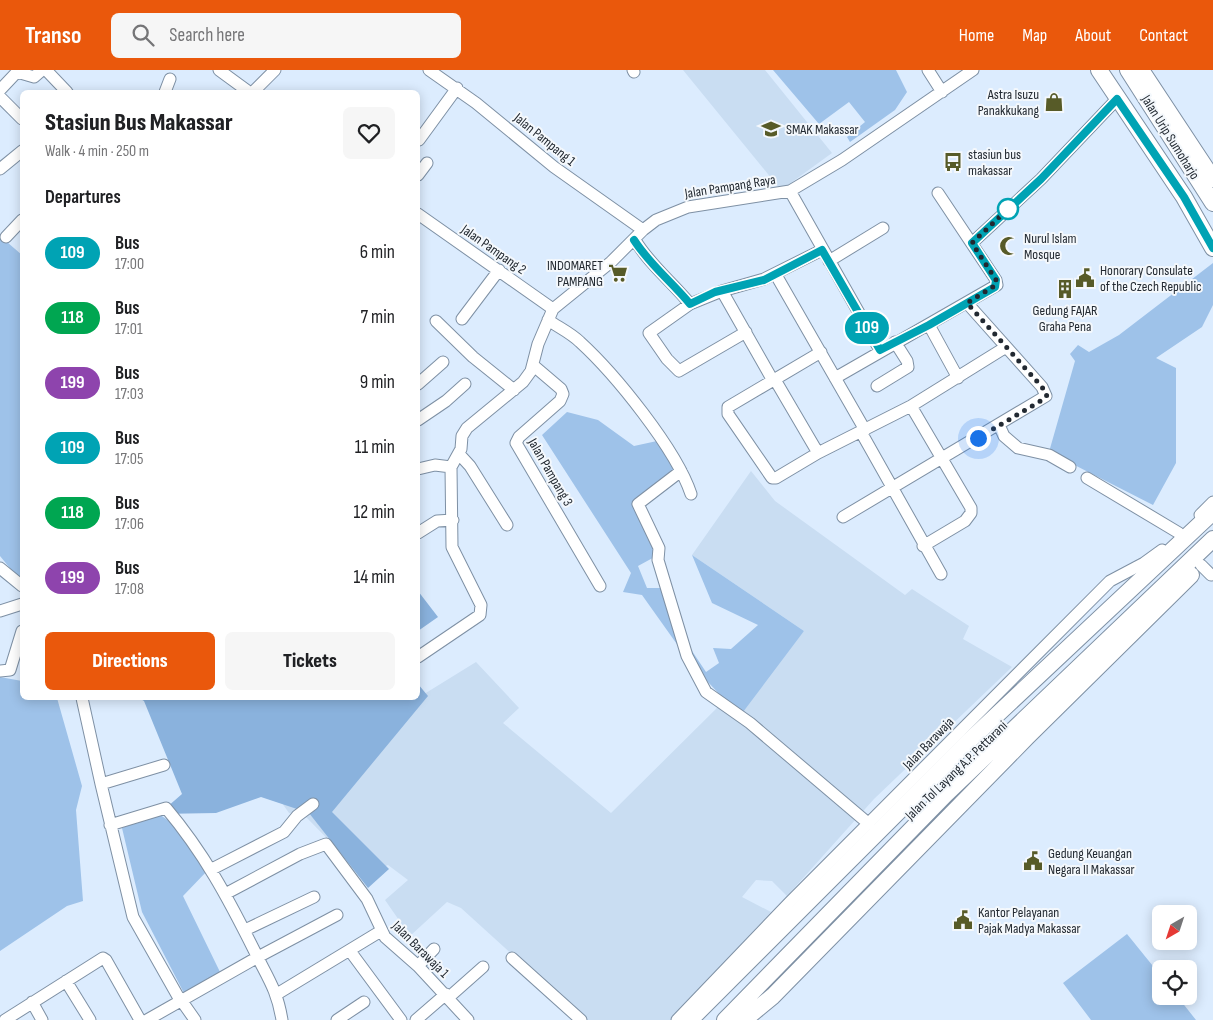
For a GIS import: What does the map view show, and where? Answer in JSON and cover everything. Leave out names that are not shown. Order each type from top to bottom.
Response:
[{"type":"highway","points":[[1099,70],[1184,197],[1213,248]]},
{"type":"highway","name":"Jalan Urip Sumoharjo","points":[[1112,70],[1213,230]]},
{"type":"highway","name":"Jalan Urip Sumoharjo","points":[[1128,70],[1213,204]]},
{"type":"highway","points":[[1141,70],[1213,179]]},
{"type":"highway","points":[[690,1020],[970,740],[1213,512]]},
{"type":"highway","name":"Jalan Tol Layang A.P. Pettarani","points":[[704,1020],[968,758],[1213,524]]},
{"type":"highway","name":"Jalan Tol Layang A.P. Pettarani","points":[[726,1020],[946,794],[1213,539]]},
{"type":"highway","points":[[744,1020],[773,996],[1020,744],[1209,565]]},
{"type":"street","points":[[20,117],[0,96],[18,72],[30,78],[42,70]]},
{"type":"street","points":[[46,70],[65,90]]},
{"type":"street","points":[[219,70],[244,90]]},
{"type":"street","points":[[250,90],[275,70]]},
{"type":"street","name":"Jalan Pampang 1","points":[[430,70],[457,88],[554,167],[643,230]]},
{"type":"street","points":[[928,70],[942,92]]},
{"type":"street","name":"Jalan Pampang Raya","points":[[451,467],[459,454],[462,436],[467,428],[528,377],[534,366],[535,355],[551,314],[643,230],[670,213],[688,207],[790,190],[842,160],[973,70]]},
{"type":"street","points":[[166,90],[170,79]]},
{"type":"street","points":[[420,139],[457,88]]},
{"type":"street","points":[[972,243],[1041,179],[1117,99]]},
{"type":"street","points":[[0,169],[20,153]]},
{"type":"street","points":[[420,172],[427,163]]},
{"type":"street","points":[[790,190],[822,250],[880,350]]},
{"type":"street","points":[[835,378],[880,350],[929,325],[995,287],[997,284],[938,193]]},
{"type":"street","name":"Jalan Pampang 2","points":[[420,215],[499,270],[551,314],[604,366],[637,406],[681,471],[691,494]]},
{"type":"street","points":[[6,238],[20,222]]},
{"type":"street","points":[[829,261],[883,228]]},
{"type":"street","points":[[634,240],[650,263],[673,283],[690,304]]},
{"type":"street","points":[[746,332],[679,371],[667,359],[649,333],[690,304],[722,291],[776,275],[822,250]]},
{"type":"street","points":[[462,319],[499,270]]},
{"type":"street","points":[[776,275],[821,352],[893,489],[941,574]]},
{"type":"street","points":[[722,291],[818,453]]},
{"type":"street","points":[[843,517],[999,426],[1044,399],[1047,395],[967,303]]},
{"type":"street","points":[[436,321],[473,357],[514,390]]},
{"type":"street","points":[[929,325],[958,378]]},
{"type":"street","points":[[877,386],[908,366],[907,361],[895,342]]},
{"type":"street","points":[[821,352],[730,405],[728,414],[772,478],[776,478],[818,453],[912,406],[1006,347]]},
{"type":"street","points":[[420,382],[443,362]]},
{"type":"street","name":"Jalan Pampang 3","points":[[534,366],[561,389],[563,396],[522,433],[516,443],[600,586]]},
{"type":"street","points":[[420,419],[446,401],[465,384]]},
{"type":"street","points":[[912,406],[971,508],[971,513],[965,521],[924,546]]},
{"type":"street","points":[[999,426],[1004,436],[1018,448],[1049,455],[1070,467]]},
{"type":"street","points":[[459,454],[470,466],[507,525]]},
{"type":"street","points":[[420,468],[435,465],[451,467],[452,546],[481,605],[481,612],[478,617],[420,656]]},
{"type":"street","points":[[681,471],[641,500],[638,505],[659,548],[658,560],[687,656],[702,685],[712,697],[750,723],[869,824]]},
{"type":"street","points":[[1087,478],[1179,533]]},
{"type":"street","name":"Jalan Barawaja","points":[[677,1020],[790,902],[1110,581],[1154,557],[1213,502]]},
{"type":"street","points":[[420,532],[436,521],[453,520]]},
{"type":"street","points":[[0,568],[20,584]]},
{"type":"street","points":[[0,611],[20,605]]},
{"type":"street","points":[[0,671],[10,670],[20,637]]},
{"type":"street","points":[[82,700],[100,784],[133,917],[191,1019]]},
{"type":"street","points":[[100,784],[164,765]]},
{"type":"street","points":[[212,869],[284,832],[297,816],[313,804]]},
{"type":"street","points":[[110,826],[166,808],[212,869],[226,894],[277,994],[282,1020]]},
{"type":"street","name":"Jalan Barawaja 1","points":[[226,894],[300,854],[327,845],[367,899],[381,931],[394,946],[418,966],[468,1020]]},
{"type":"street","points":[[245,930],[314,897]]},
{"type":"street","points":[[147,1020],[180,1000],[337,915]]},
{"type":"street","points":[[277,994],[381,931]]},
{"type":"street","points":[[418,966],[434,949]]},
{"type":"street","points":[[350,951],[401,1020]]},
{"type":"street","points":[[5,1020],[66,980],[105,958],[140,1020]]},
{"type":"street","points":[[512,958],[581,1020]]},
{"type":"street","points":[[416,1020],[483,966]]},
{"type":"street","points":[[66,980],[90,1020]]},
{"type":"street","points":[[750,1020],[773,996]]},
{"type":"street","points":[[32,1002],[42,1020]]},
{"type":"street","points":[[337,1020],[364,1002]]},
{"type":"shaded area","name":"SMAK Makassar","points":[[683,70],[765,70],[832,153],[781,190]]},
{"type":"shaded area","points":[[773,70],[896,70],[907,92],[895,110],[850,142],[847,137],[865,122],[849,102],[819,124]]},
{"type":"shaded area","points":[[0,236],[20,253],[20,581],[0,556]]},
{"type":"shaded area","points":[[1213,263],[1213,305],[1202,327],[1156,358],[1176,368],[1176,463],[1153,505],[1049,452],[1075,361],[1070,354],[1078,345],[1089,352],[1119,335]]},
{"type":"shaded area","points":[[567,412],[598,420],[634,446],[657,441],[680,472],[641,507],[660,554],[638,566],[647,588],[662,588],[676,627],[706,672],[719,663],[713,648],[731,649],[758,625],[712,603],[692,555],[804,631],[740,716],[691,664],[642,595],[623,592],[631,573],[542,435]]},
{"type":"shaded area","points":[[751,471],[775,501],[905,595],[912,589],[969,626],[963,639],[1012,667],[874,799],[787,896],[772,881],[756,880],[742,897],[771,912],[671,1020],[584,1020],[461,908],[447,902],[410,936],[385,900],[408,880],[388,865],[363,875],[306,817],[289,813],[249,756],[408,704],[414,700],[420,700],[420,697],[476,662],[519,708],[503,723],[611,813],[725,700],[804,631],[692,555]]},
{"type":"shaded area","points":[[420,594],[438,617],[420,630]]},
{"type":"shaded area","points":[[0,677],[20,681],[20,700],[58,700],[82,786],[76,810],[83,901],[67,906],[0,951]]},
{"type":"shaded area","points":[[420,686],[428,696],[332,812],[389,869],[368,888],[309,813],[261,797],[216,813],[159,814],[182,794],[142,700],[420,700]]},
{"type":"shaded area","points":[[159,814],[193,838],[208,870],[183,896],[220,972],[185,995],[142,912],[122,828]]},
{"type":"shaded area","points":[[1127,934],[1152,965],[1152,1005],[1184,1005],[1196,1020],[1091,1020],[1063,983]]},
{"type":"bus line","name":"109","points":[[634,240],[646,259],[673,283],[690,304],[715,292],[764,280],[822,250],[880,350],[929,325],[995,287],[997,284],[996,280],[972,243],[1041,179],[1117,99],[1184,197],[1213,248]]},
{"type":"place","name":"Astra Isuzu Panakkukang","points":[[1054,102]]},
{"type":"place","name":"SMAK Makassar","points":[[771,129]]},
{"type":"place","name":"stasiun bus makassar","points":[[953,162]]},
{"type":"place","name":"Nurul Islam Mosque","points":[[1009,246]]},
{"type":"place","name":"INDOMARET PAMPANG","points":[[618,273]]},
{"type":"place","name":"Honorary Consulate of the Czech Republic","points":[[1085,278]]},
{"type":"place","name":"Gedung FAJAR Graha Pena","points":[[1065,289]]},
{"type":"place","name":"Gedung Keuangan Negara II Makassar","points":[[1033,861]]},
{"type":"place","name":"Kantor Pelayanan Pajak Madya Makassar","points":[[963,920]]},
{"type":"route","points":[[978,438],[1044,399],[1047,395],[967,303],[997,284],[972,243],[1008,209]]}]
